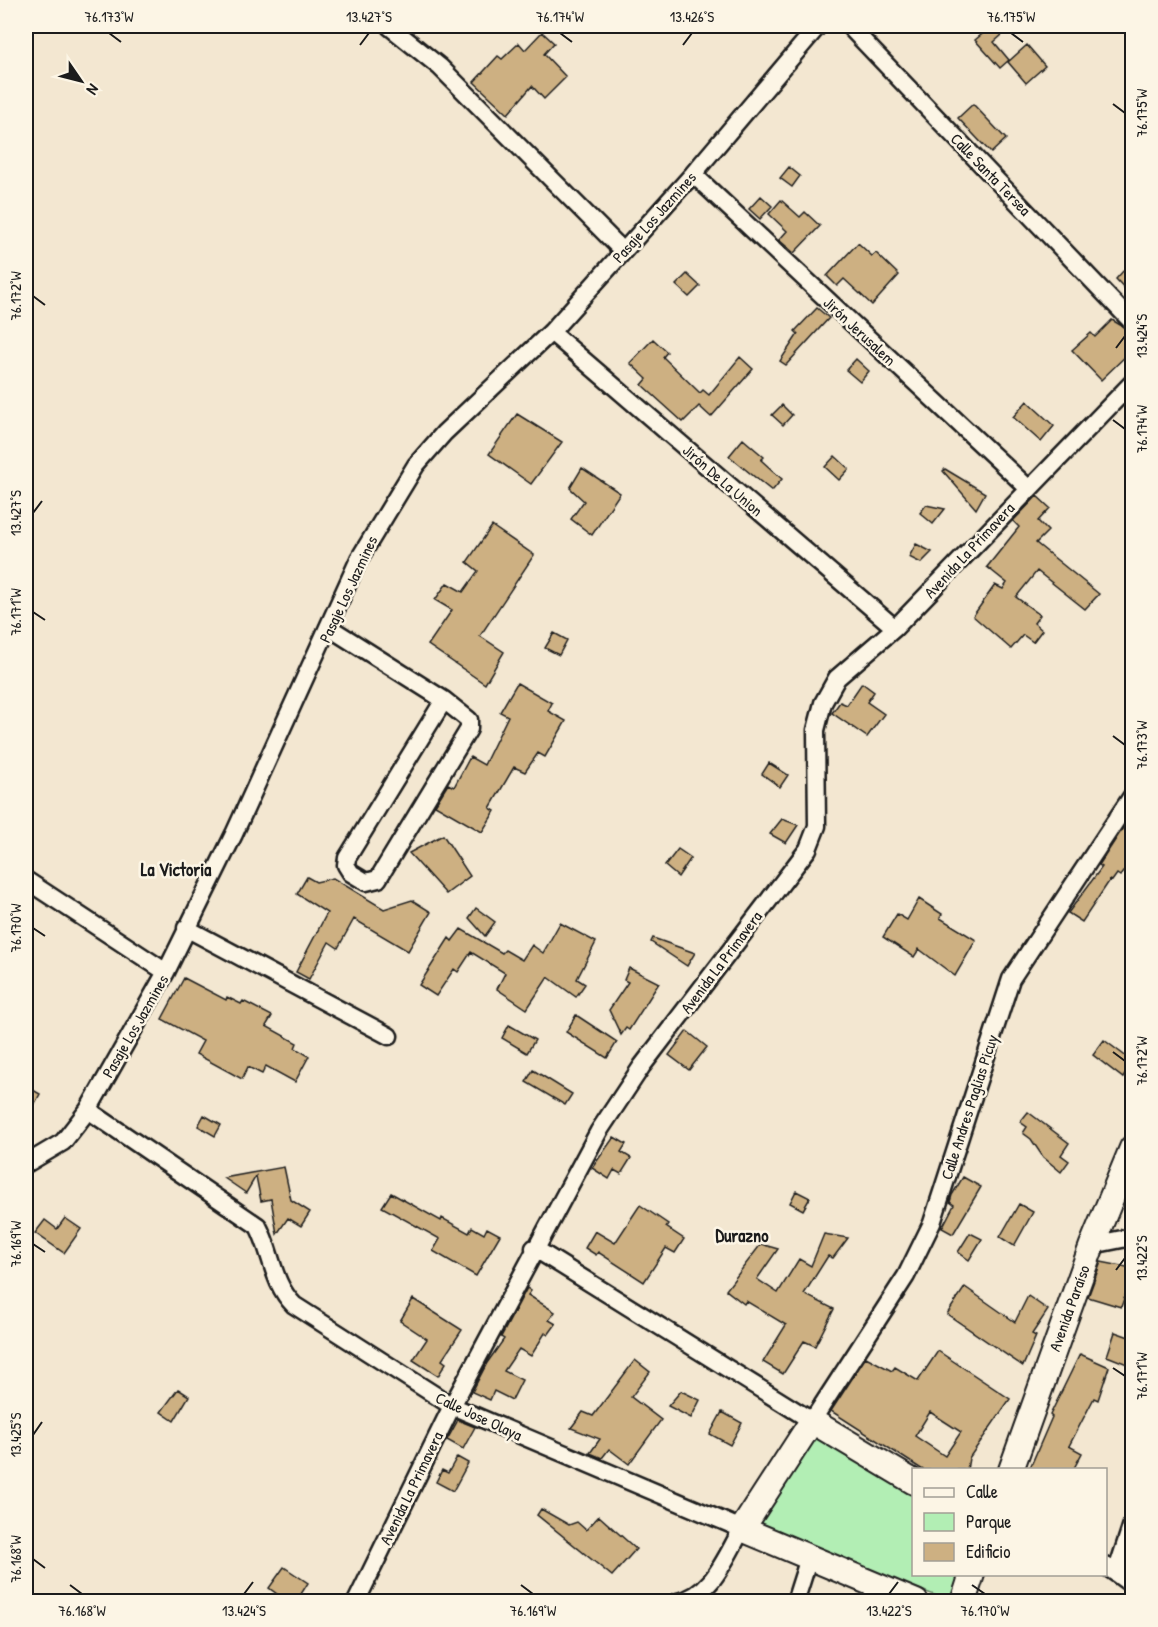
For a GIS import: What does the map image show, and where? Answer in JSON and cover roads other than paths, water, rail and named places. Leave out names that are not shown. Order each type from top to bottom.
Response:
[{"type":"main road","name":"Avenida Paraíso","points":[[1012,1468],[1092,1245],[1132,1148]]},
{"type":"main road","points":[[742,1529],[812,1422],[912,1481]]},
{"type":"main road","name":"Calle Jose Olaya","points":[[742,1529],[916,1602]]},
{"type":"main road","points":[[963,1602],[972,1576]]},
{"type":"street","points":[[389,26],[440,67],[623,251]]},
{"type":"street","name":"Pasaje Los Jazmines","points":[[26,1164],[63,1142],[88,1110],[166,972],[234,834],[330,628],[359,560],[416,465],[444,433],[551,332],[693,174],[818,26]]},
{"type":"street","name":"Calle Santa Tersea","points":[[849,26],[1132,322]]},
{"type":"street","name":"Jirón Jerusalem","points":[[693,174],[1028,489]]},
{"type":"street","name":"Jirón De La Union","points":[[551,332],[895,628]]},
{"type":"street","name":"Avenida La Primavera","points":[[356,1602],[452,1406],[534,1248],[599,1131],[636,1075],[808,849],[817,826],[816,729],[823,703],[837,678],[895,628],[1132,383]]},
{"type":"street","points":[[330,628],[444,700],[464,713],[469,720],[469,729],[378,879],[366,882],[351,873],[346,866],[347,858],[444,700]]},
{"type":"street","name":"Calle Andres Paglias Picuy","points":[[812,1422],[906,1276],[932,1223],[1011,979],[1132,796]]},
{"type":"street","points":[[26,880],[166,972]]},
{"type":"street","points":[[186,928],[389,1036]]},
{"type":"street","name":"Calle Jose Olaya","points":[[88,1110],[258,1226],[266,1240],[268,1257],[278,1283],[294,1305],[452,1406],[742,1529]]},
{"type":"street","points":[[1092,1245],[1132,1237]]},
{"type":"street","points":[[534,1248],[812,1422]]},
{"type":"street","points":[[1132,1524],[1111,1570],[1132,1585]]},
{"type":"street","points":[[677,1602],[699,1595],[708,1586],[742,1529]]},
{"type":"street","points":[[795,1602],[809,1558]]},
{"type":"district","name":"La Victoria","points":[[176,870]]},
{"type":"district","name":"Durazno","points":[[742,1236]]}]
